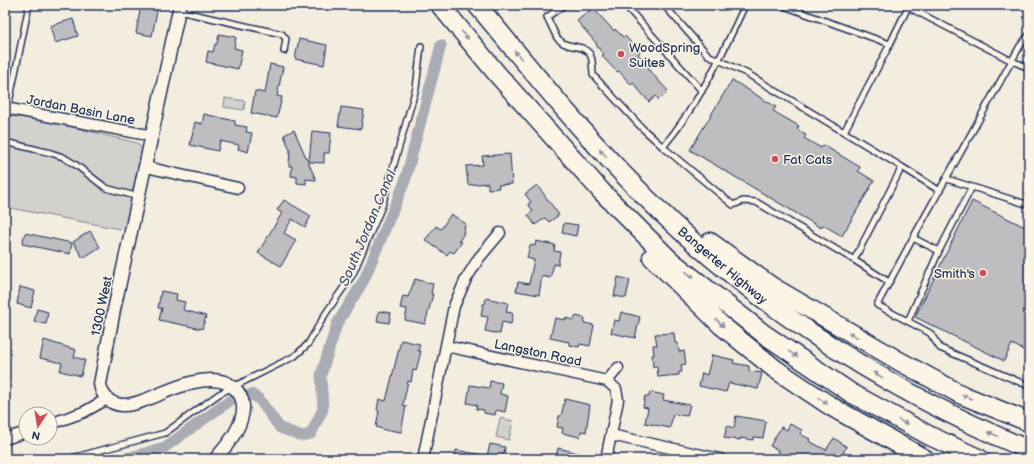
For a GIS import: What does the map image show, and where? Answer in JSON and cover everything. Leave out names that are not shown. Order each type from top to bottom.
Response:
[{"type":"highway","points":[[440,5],[498,76],[602,192],[670,260],[757,329],[857,396],[930,436],[980,459]]},
{"type":"highway","name":"Bangerter Highway","points":[[477,5],[570,115],[623,174],[657,209],[717,262],[757,294],[806,329],[863,366],[942,410],[1029,450]]},
{"type":"highway","points":[[498,76],[527,117],[606,208],[670,276],[721,325],[781,374],[832,406],[925,459]]},
{"type":"highway","points":[[623,174],[708,241],[771,286],[892,357],[962,395],[1029,422]]},
{"type":"street","name":"1300 West","points":[[107,399],[102,392],[100,380],[180,8]]},
{"type":"street","name":"Jordan Basin Lane","points":[[7,108],[152,136]]},
{"type":"street","points":[[146,167],[238,188]]},
{"type":"street","points":[[423,459],[454,306],[466,279],[479,258],[500,232]]},
{"type":"street","name":"Langston Road","points":[[446,346],[607,381]]},
{"type":"street","points":[[606,459],[618,400],[616,389],[607,381],[618,368]]},
{"type":"street","points":[[58,421],[84,412],[107,399],[118,404],[129,405],[185,384],[210,380],[224,382],[238,392],[243,402],[242,415],[237,429],[231,439],[215,459]]},
{"type":"street","points":[[5,439],[18,435]]},
{"type":"street","points":[[611,435],[720,459]]},
{"type":"lane","points":[[7,108],[29,5]]},
{"type":"lane","points":[[564,5],[547,17],[557,38],[568,45],[582,48],[587,51],[592,60],[593,75],[642,128],[663,147],[733,205],[743,201],[756,202],[889,282]]},
{"type":"lane","points":[[625,5],[702,90]]},
{"type":"lane","points":[[664,5],[708,55],[746,73],[940,191]]},
{"type":"lane","points":[[663,147],[679,127],[719,61],[745,5]]},
{"type":"lane","points":[[781,5],[890,44]]},
{"type":"lane","points":[[844,132],[908,6],[1012,61],[1029,68]]},
{"type":"lane","points":[[180,8],[282,34],[286,39],[284,51]]},
{"type":"lane","points":[[1029,35],[1020,46],[947,179],[912,238],[877,305],[930,333],[940,348],[1029,386]]},
{"type":"lane","points":[[68,459],[165,433],[219,394],[287,360],[302,351],[308,344],[326,313],[353,274],[382,206],[416,88],[421,46]]},
{"type":"lane","points":[[5,86],[12,88]]},
{"type":"lane","points":[[5,142],[45,151],[63,157],[106,188],[140,197]]},
{"type":"lane","points":[[854,260],[902,167]]},
{"type":"lane","points":[[947,179],[1029,205]]},
{"type":"lane","points":[[908,321],[939,252],[972,187]]},
{"type":"lane","points":[[912,238],[939,252]]},
{"type":"shaded area","points":[[225,98],[245,101],[244,110],[224,107]]},
{"type":"shaded area","points":[[5,115],[52,122],[137,143],[142,149],[126,227],[120,229],[5,207]]},
{"type":"shaded area","points":[[500,418],[513,421],[509,440],[496,437]]},
{"type":"building","points":[[141,5],[158,6],[152,36],[136,33]]},
{"type":"building","name":"WoodSpring Suites","points":[[593,8],[614,31],[615,29],[623,37],[625,36],[640,52],[638,54],[650,68],[648,69],[668,91],[659,100],[656,96],[649,102],[633,83],[631,85],[619,71],[617,72],[602,56],[604,55],[596,45],[597,44],[577,21]]},
{"type":"building","points":[[73,19],[78,36],[55,43],[50,26]]},
{"type":"building","points":[[219,34],[236,37],[234,48],[242,50],[238,69],[206,62],[208,51],[213,52],[215,44],[217,44]]},
{"type":"building","points":[[299,39],[327,45],[324,65],[295,59]]},
{"type":"building","points":[[270,64],[283,67],[277,96],[282,97],[277,118],[251,113],[255,91],[265,93]]},
{"type":"building","name":"Fat Cats","points":[[732,80],[776,107],[773,111],[799,126],[797,129],[806,135],[804,138],[821,148],[823,145],[860,167],[858,171],[874,181],[842,236],[823,225],[821,228],[690,150]]},
{"type":"building","points":[[341,107],[364,110],[361,129],[338,126]]},
{"type":"building","points":[[204,114],[235,121],[235,125],[247,127],[246,132],[252,133],[248,152],[238,149],[239,145],[220,141],[218,151],[190,145],[195,122],[202,124]]},
{"type":"building","points":[[294,130],[316,180],[306,179],[306,184],[297,183],[297,177],[291,176],[292,166],[289,166],[290,150],[284,135]]},
{"type":"building","points":[[312,131],[331,133],[329,153],[324,153],[324,163],[309,162]]},
{"type":"building","points":[[510,154],[512,184],[498,185],[499,188],[488,189],[488,183],[468,185],[466,166],[483,165],[482,156]]},
{"type":"building","points":[[537,185],[559,215],[549,222],[545,218],[535,225],[528,215],[533,211],[528,204],[531,202],[525,194]]},
{"type":"building","points":[[284,200],[311,216],[305,227],[292,219],[284,233],[296,240],[281,266],[258,253],[282,213],[277,210]]},
{"type":"building","name":"Smith's","points":[[972,201],[1029,229],[1029,353],[1012,344],[1004,361],[915,317]]},
{"type":"building","points":[[451,214],[466,224],[464,227],[464,233],[459,241],[462,242],[454,253],[450,251],[447,255],[425,240],[436,226],[441,229]]},
{"type":"building","points":[[564,223],[578,225],[576,236],[562,233]]},
{"type":"building","points":[[90,231],[100,247],[83,258],[73,242]]},
{"type":"building","points":[[25,233],[72,243],[70,254],[22,244]]},
{"type":"building","points":[[536,241],[555,245],[554,251],[560,252],[558,265],[554,264],[550,278],[542,276],[539,295],[516,291],[518,282],[529,284],[534,260],[527,258],[530,245],[535,246]]},
{"type":"building","points":[[618,277],[630,280],[626,298],[614,296]]},
{"type":"building","points":[[415,279],[433,284],[431,294],[433,294],[425,324],[405,320],[407,309],[400,308],[403,296],[408,297]]},
{"type":"building","points":[[20,287],[35,291],[31,308],[17,304]]},
{"type":"building","points":[[161,291],[177,294],[176,300],[185,302],[183,310],[206,316],[202,329],[159,320],[162,308],[158,308]]},
{"type":"building","points":[[486,298],[508,303],[506,312],[513,313],[511,324],[502,322],[500,334],[485,331],[488,317],[481,316],[483,304],[485,304]]},
{"type":"building","points":[[37,309],[48,312],[46,324],[34,322]]},
{"type":"building","points":[[379,311],[391,313],[389,323],[377,321]]},
{"type":"building","points":[[621,312],[640,317],[635,338],[611,333],[614,320],[619,321]]},
{"type":"building","points":[[575,316],[585,318],[584,323],[594,325],[590,346],[580,344],[579,347],[569,345],[569,342],[550,338],[555,318],[574,320]]},
{"type":"building","points":[[674,333],[675,343],[678,343],[679,352],[684,351],[686,364],[681,365],[682,372],[679,372],[679,375],[658,377],[657,366],[653,367],[652,355],[654,355],[653,345],[657,345],[655,334]]},
{"type":"building","points":[[44,340],[76,350],[74,357],[85,360],[81,376],[60,371],[62,363],[40,358]]},
{"type":"building","points":[[401,340],[420,344],[418,351],[421,351],[416,371],[413,370],[411,382],[408,381],[403,405],[406,406],[401,432],[388,431],[376,427],[379,411],[377,410],[379,399],[386,401]]},
{"type":"building","points":[[712,355],[734,360],[733,363],[749,366],[749,371],[762,373],[758,389],[729,383],[726,392],[699,386],[702,373],[707,375]]},
{"type":"building","points":[[490,381],[502,383],[500,394],[508,396],[505,412],[496,410],[495,415],[484,413],[484,410],[476,409],[477,405],[467,403],[470,385],[489,388]]},
{"type":"building","points":[[650,392],[664,395],[663,400],[690,405],[687,416],[673,414],[670,428],[645,423],[648,408],[643,407],[645,396],[649,397]]},
{"type":"building","points":[[565,399],[590,405],[586,432],[581,431],[580,437],[562,433],[563,428],[557,427]]},
{"type":"building","points":[[736,416],[766,421],[763,438],[754,437],[753,440],[740,438],[740,440],[724,438],[727,426],[734,428]]},
{"type":"building","points":[[790,424],[802,430],[800,434],[810,439],[809,441],[826,450],[834,438],[847,447],[843,452],[855,459],[808,459],[796,455],[795,457],[789,454],[787,457],[777,452],[778,450],[770,446],[781,427],[787,430]]},
{"type":"building","points":[[490,444],[505,447],[503,459],[487,456]]},
{"type":"building","points":[[558,448],[590,456],[590,459],[556,459]]},
{"type":"building","points":[[456,450],[483,455],[482,459],[454,459]]},
{"type":"waterway","name":"South Jordan Canal","points":[[251,394],[259,399],[280,428],[302,436],[311,434],[323,409],[321,375],[337,324],[364,280],[405,181],[441,45]]},
{"type":"waterway","name":"South Jordan Canal","points":[[124,459],[165,447],[231,400]]},
{"type":"place","name":"WoodSpring Suites","points":[[621,54]]},
{"type":"place","name":"Fat Cats","points":[[775,159]]},
{"type":"place","name":"Smith's","points":[[983,273]]}]
